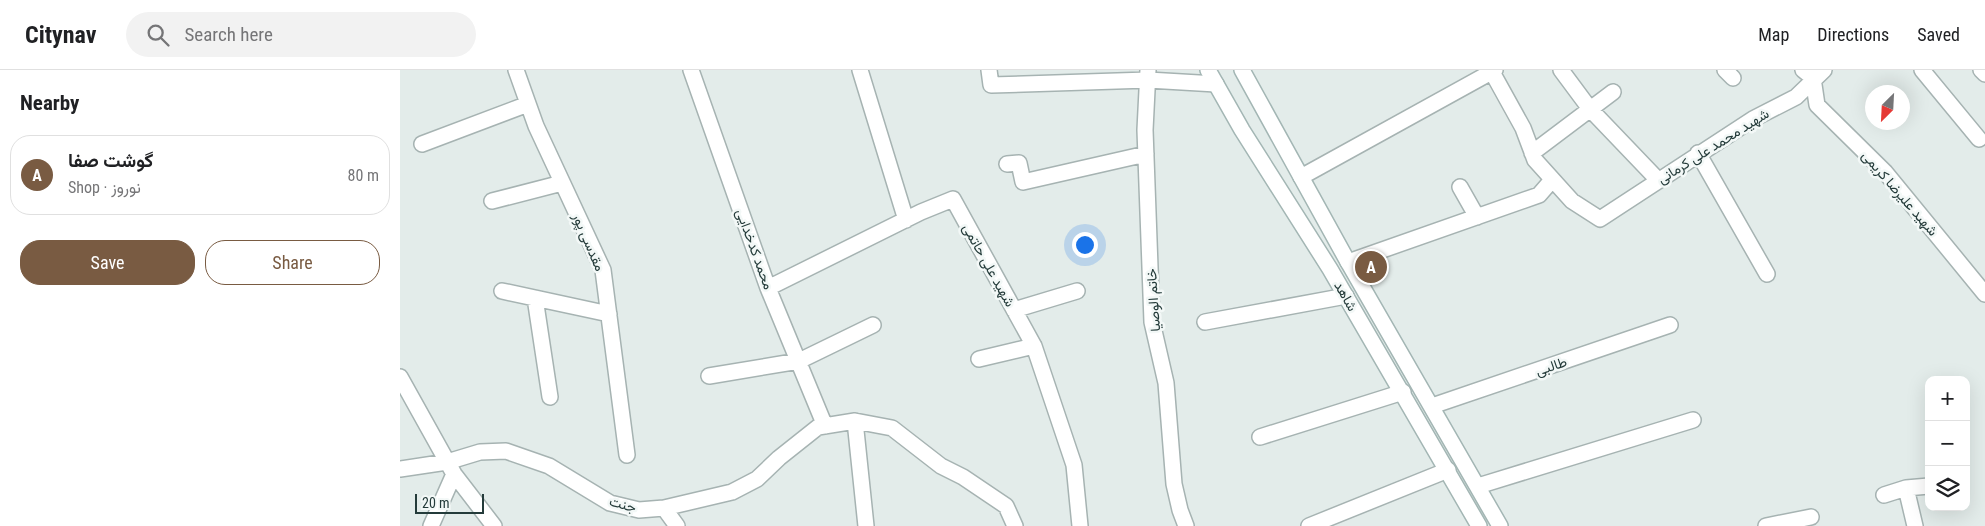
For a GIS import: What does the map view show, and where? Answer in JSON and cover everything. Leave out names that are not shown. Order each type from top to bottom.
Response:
[{"type":"street","name":"مقدسی پور","points":[[516,70],[528,104],[562,183],[603,270],[627,455]]},
{"type":"street","name":"محمد کدخدایی","points":[[691,70],[768,288],[798,361],[822,427]]},
{"type":"street","points":[[860,70],[906,220]]},
{"type":"street","points":[[989,70],[991,85],[1148,75],[1216,84]]},
{"type":"street","name":"شاهد","points":[[1208,70],[1346,296],[1479,526]]},
{"type":"street","name":"شاهد","points":[[1242,70],[1348,262],[1500,526]]},
{"type":"street","points":[[1561,70],[1590,109],[1658,180]]},
{"type":"street","points":[[1922,70],[1979,139]]},
{"type":"street","points":[[1981,70],[1985,74]]},
{"type":"street","points":[[1301,177],[1493,71],[1523,128],[1535,160],[1552,180],[1539,195],[1348,262]]},
{"type":"street","name":"شهید محمد علی کرمانی","points":[[1552,180],[1572,202],[1600,219],[1698,153],[1753,119],[1796,97],[1813,73]]},
{"type":"street","name":"شهید علیرضا کریمی","points":[[1813,73],[1817,105],[1885,172],[1985,294]]},
{"type":"street","name":"خاتم الوصیا","points":[[1148,75],[1145,130],[1152,322],[1166,383],[1174,484],[1186,526]]},
{"type":"street","points":[[1532,153],[1613,92]]},
{"type":"street","points":[[422,144],[528,104]]},
{"type":"street","points":[[1698,153],[1767,274]]},
{"type":"street","points":[[1007,164],[1019,163],[1023,182],[1146,154]]},
{"type":"street","points":[[492,201],[562,183]]},
{"type":"street","points":[[1460,187],[1478,217]]},
{"type":"street","name":"شهید علی حاتمی","points":[[768,288],[953,199],[1034,346],[1074,465],[1080,526]]},
{"type":"street","points":[[502,291],[609,314]]},
{"type":"street","points":[[1014,310],[1076,291]]},
{"type":"street","points":[[1205,322],[1346,296]]},
{"type":"street","points":[[536,298],[550,397]]},
{"type":"street","points":[[709,376],[798,361],[873,325]]},
{"type":"street","name":"طالبی","points":[[1432,406],[1670,325]]},
{"type":"street","points":[[979,359],[1034,346]]},
{"type":"street","points":[[400,377],[450,468],[494,526]]},
{"type":"street","points":[[1260,437],[1403,392]]},
{"type":"street","points":[[1478,486],[1693,420]]},
{"type":"street","points":[[855,422],[866,526]]},
{"type":"street","points":[[822,427],[855,422],[892,428],[941,466],[963,477],[1006,506],[1015,526]]},
{"type":"street","name":"جنت","points":[[400,469],[450,468],[480,452],[506,450],[549,466],[610,503],[639,510],[664,508],[732,492],[757,479],[779,458],[822,427]]},
{"type":"street","points":[[431,526],[450,468]]},
{"type":"street","points":[[1318,524],[1448,470]]},
{"type":"street","points":[[1884,496],[1906,488],[1925,486]]},
{"type":"street","points":[[1906,488],[1915,526]]},
{"type":"street","points":[[664,508],[677,526]]},
{"type":"street","points":[[1766,526],[1811,517]]},
{"type":"place","name":"گوشت صفا","points":[[1371,267]]}]
